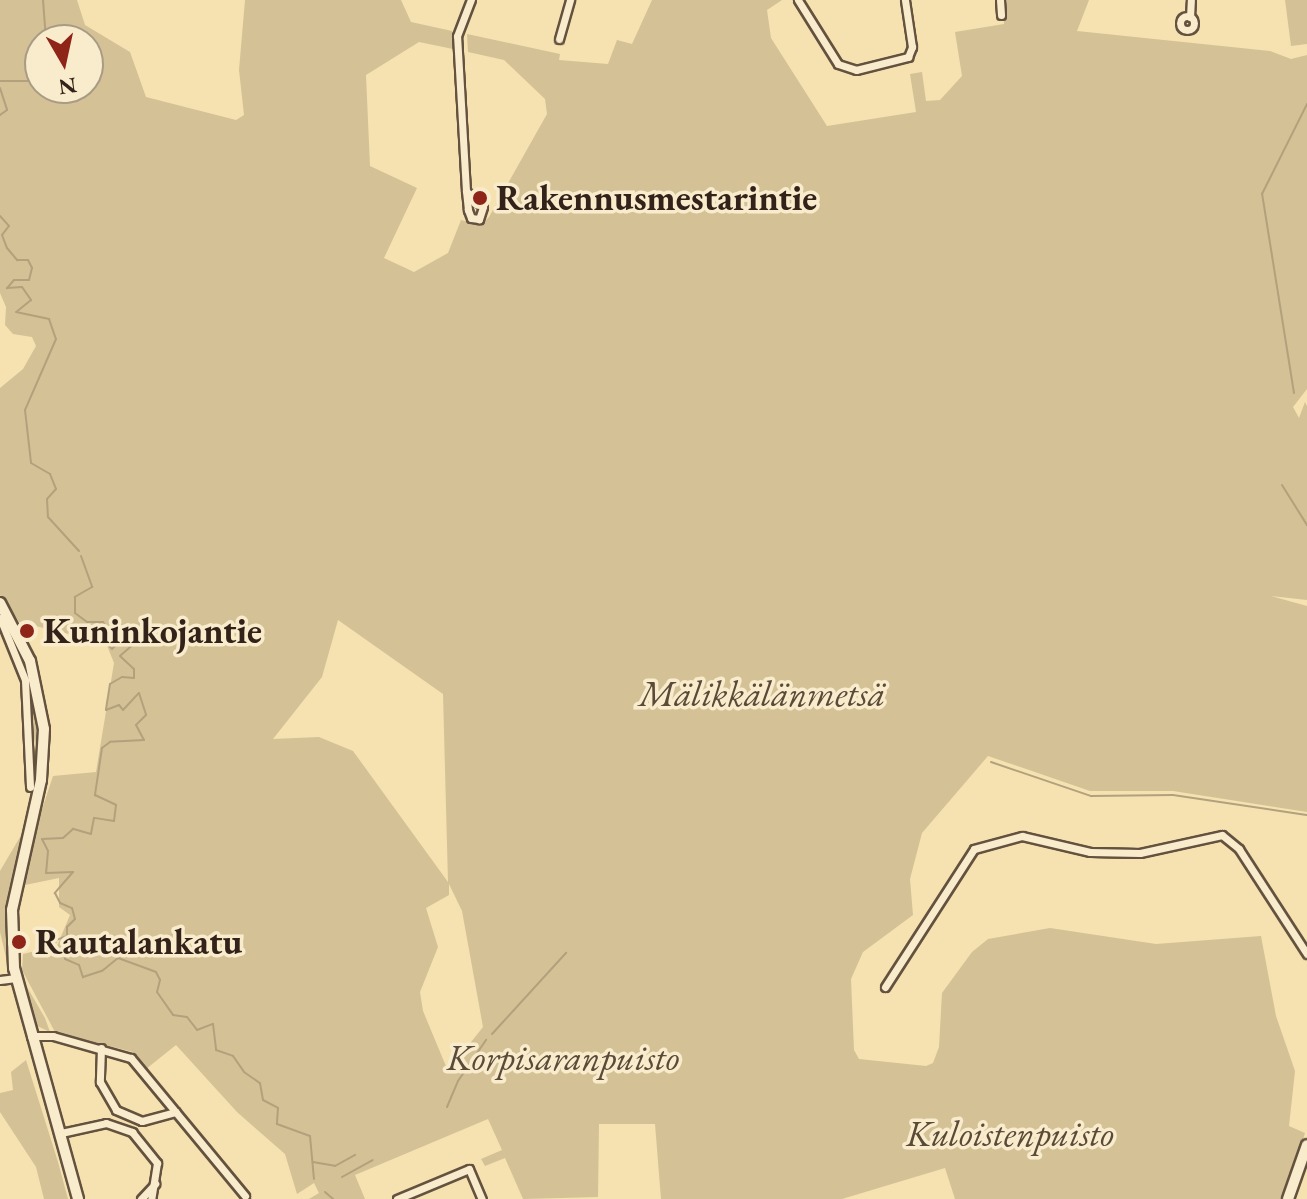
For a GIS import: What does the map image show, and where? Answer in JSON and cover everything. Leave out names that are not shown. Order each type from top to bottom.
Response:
[{"type":"main road","points":[[0,603],[29,674],[44,747],[12,910],[16,978],[78,1199]]},
{"type":"main road","points":[[1288,1199],[1307,1145]]},
{"type":"street","points":[[466,191],[457,36],[471,0]]},
{"type":"street","points":[[559,39],[570,0]]},
{"type":"street","points":[[798,0],[838,64],[856,70],[908,57],[912,47],[905,0]]},
{"type":"street","points":[[1000,0],[1001,15]]},
{"type":"street","points":[[1169,26],[1192,27],[1191,0]]},
{"type":"street","points":[[0,618],[29,674],[30,787]]},
{"type":"street","points":[[885,987],[974,849],[1022,836],[1090,852],[1140,853],[1222,835],[1239,849],[1307,954]]},
{"type":"street","points":[[0,980],[16,978]]},
{"type":"street","points":[[31,1036],[53,1036],[131,1058],[245,1196]]},
{"type":"street","points":[[101,1048],[104,1093],[127,1117],[152,1121],[176,1112]]},
{"type":"street","points":[[122,1126],[127,1117]]},
{"type":"street","points":[[61,1133],[106,1123],[122,1126],[153,1156],[155,1184],[151,1199]]},
{"type":"street","points":[[403,1198],[469,1169],[482,1199]]},
{"type":"street","points":[[141,1199],[155,1184]]},
{"type":"green space","name":"Mälikkälänmetsä","points":[[0,0],[77,0],[85,24],[24,24],[24,104],[104,104],[104,36],[130,52],[146,97],[236,120],[244,115],[239,70],[245,0],[401,0],[411,22],[452,31],[453,49],[419,42],[366,75],[370,166],[417,188],[384,258],[414,272],[448,253],[461,220],[481,225],[489,217],[547,114],[545,99],[504,60],[468,52],[467,34],[560,54],[559,60],[608,64],[617,40],[632,44],[652,0],[782,0],[767,10],[771,38],[827,126],[916,112],[910,74],[922,72],[926,101],[940,100],[962,76],[955,32],[1004,24],[1004,0],[1089,0],[1077,31],[1270,51],[1291,59],[1307,55],[1307,389],[1293,407],[1299,418],[1305,402],[1307,406],[1307,600],[1271,596],[1307,606],[1307,812],[1173,791],[1090,791],[988,756],[922,833],[910,879],[913,915],[863,952],[851,979],[854,1050],[859,1059],[926,1066],[933,1063],[939,1047],[942,993],[972,952],[988,939],[1050,928],[1156,944],[1261,936],[1276,1016],[1295,1071],[1289,1126],[1305,1133],[1284,1199],[955,1199],[945,1168],[842,1199],[661,1199],[655,1124],[599,1124],[598,1197],[523,1199],[505,1158],[485,1166],[481,1159],[502,1150],[488,1119],[355,1175],[365,1199],[309,1199],[319,1193],[314,1183],[297,1194],[285,1154],[237,1112],[176,1045],[146,1069],[133,1052],[55,1032],[22,970],[23,954],[57,946],[70,915],[59,907],[59,878],[25,885],[29,849],[53,776],[96,772],[114,663],[106,643],[19,622],[0,595],[0,388],[23,369],[36,346],[32,337],[13,334],[5,325],[6,307],[0,293]],"holes":[[[338,620],[443,694],[448,882],[353,751],[319,737],[273,739],[322,677]],[[449,884],[462,911],[483,1027],[448,1071],[423,1011],[420,992],[438,947],[426,908],[449,895]]]},
{"type":"green space","points":[[1285,0],[1307,0],[1307,44],[1291,46]]},
{"type":"green space","points":[[33,700],[39,727],[38,770],[30,811],[11,884],[7,962],[0,932],[0,871],[23,832],[31,803],[35,745],[29,701]]},
{"type":"green space","points":[[20,975],[45,1018],[50,1032],[33,1024]]},
{"type":"green space","points":[[26,1060],[68,1199],[44,1199],[36,1167],[0,1112],[0,1093],[13,1090],[11,1072]]},
{"type":"waterway","points":[[43,0],[45,24]]},
{"type":"waterway","points":[[0,81],[24,81]]},
{"type":"waterway","points":[[0,88],[7,110],[0,115]]},
{"type":"waterway","points":[[1294,393],[1262,194],[1307,104]]},
{"type":"waterway","points":[[0,216],[9,226],[2,235],[7,248],[17,260],[28,260],[32,268],[29,280],[14,280],[7,288],[22,287],[31,300],[16,312],[49,319],[56,339],[25,410],[31,463],[50,474],[56,489],[47,499],[48,517],[79,551]]},
{"type":"waterway","points":[[1282,485],[1307,525]]},
{"type":"waterway","points":[[81,556],[92,587],[75,597],[75,613],[87,622],[103,622],[109,633],[106,643],[112,649],[126,634],[136,642],[120,656],[134,669],[134,678],[122,677],[110,684],[106,710],[119,705],[123,710],[139,693],[146,715],[136,725],[144,740],[110,742],[102,748],[95,795],[116,805],[114,821],[94,818],[91,834],[73,829],[63,838],[42,839],[48,851],[46,873],[73,872],[55,893],[60,903],[72,908],[75,919],[67,927],[67,936],[56,940],[53,951],[68,949],[65,959],[79,965],[83,977],[102,971],[118,958],[156,972],[160,980],[157,992],[173,1015],[187,1017],[197,1030],[213,1024],[216,1050],[233,1056],[244,1072],[260,1083],[263,1100],[278,1108],[277,1124],[310,1136],[314,1179]]},
{"type":"waterway","points":[[991,762],[1091,796],[1173,795],[1307,815]]},
{"type":"waterway","points":[[492,1034],[566,953]]},
{"type":"waterway","points":[[447,1107],[458,1081],[486,1040]]},
{"type":"waterway","points":[[313,1162],[335,1166],[355,1155]]},
{"type":"waterway","points":[[342,1177],[373,1160]]},
{"type":"waterway","points":[[325,1192],[333,1199]]},
{"type":"place","name":"Rakennusmestarintie","points":[[480,198]]},
{"type":"place","name":"Kuninkojantie","points":[[27,631]]},
{"type":"place","name":"Rautalankatu","points":[[19,942]]},
{"type":"park label","name":"Korpisaranpuisto","points":[[563,1058]]},
{"type":"park label","name":"Kuloistenpuisto","points":[[1010,1134]]}]
